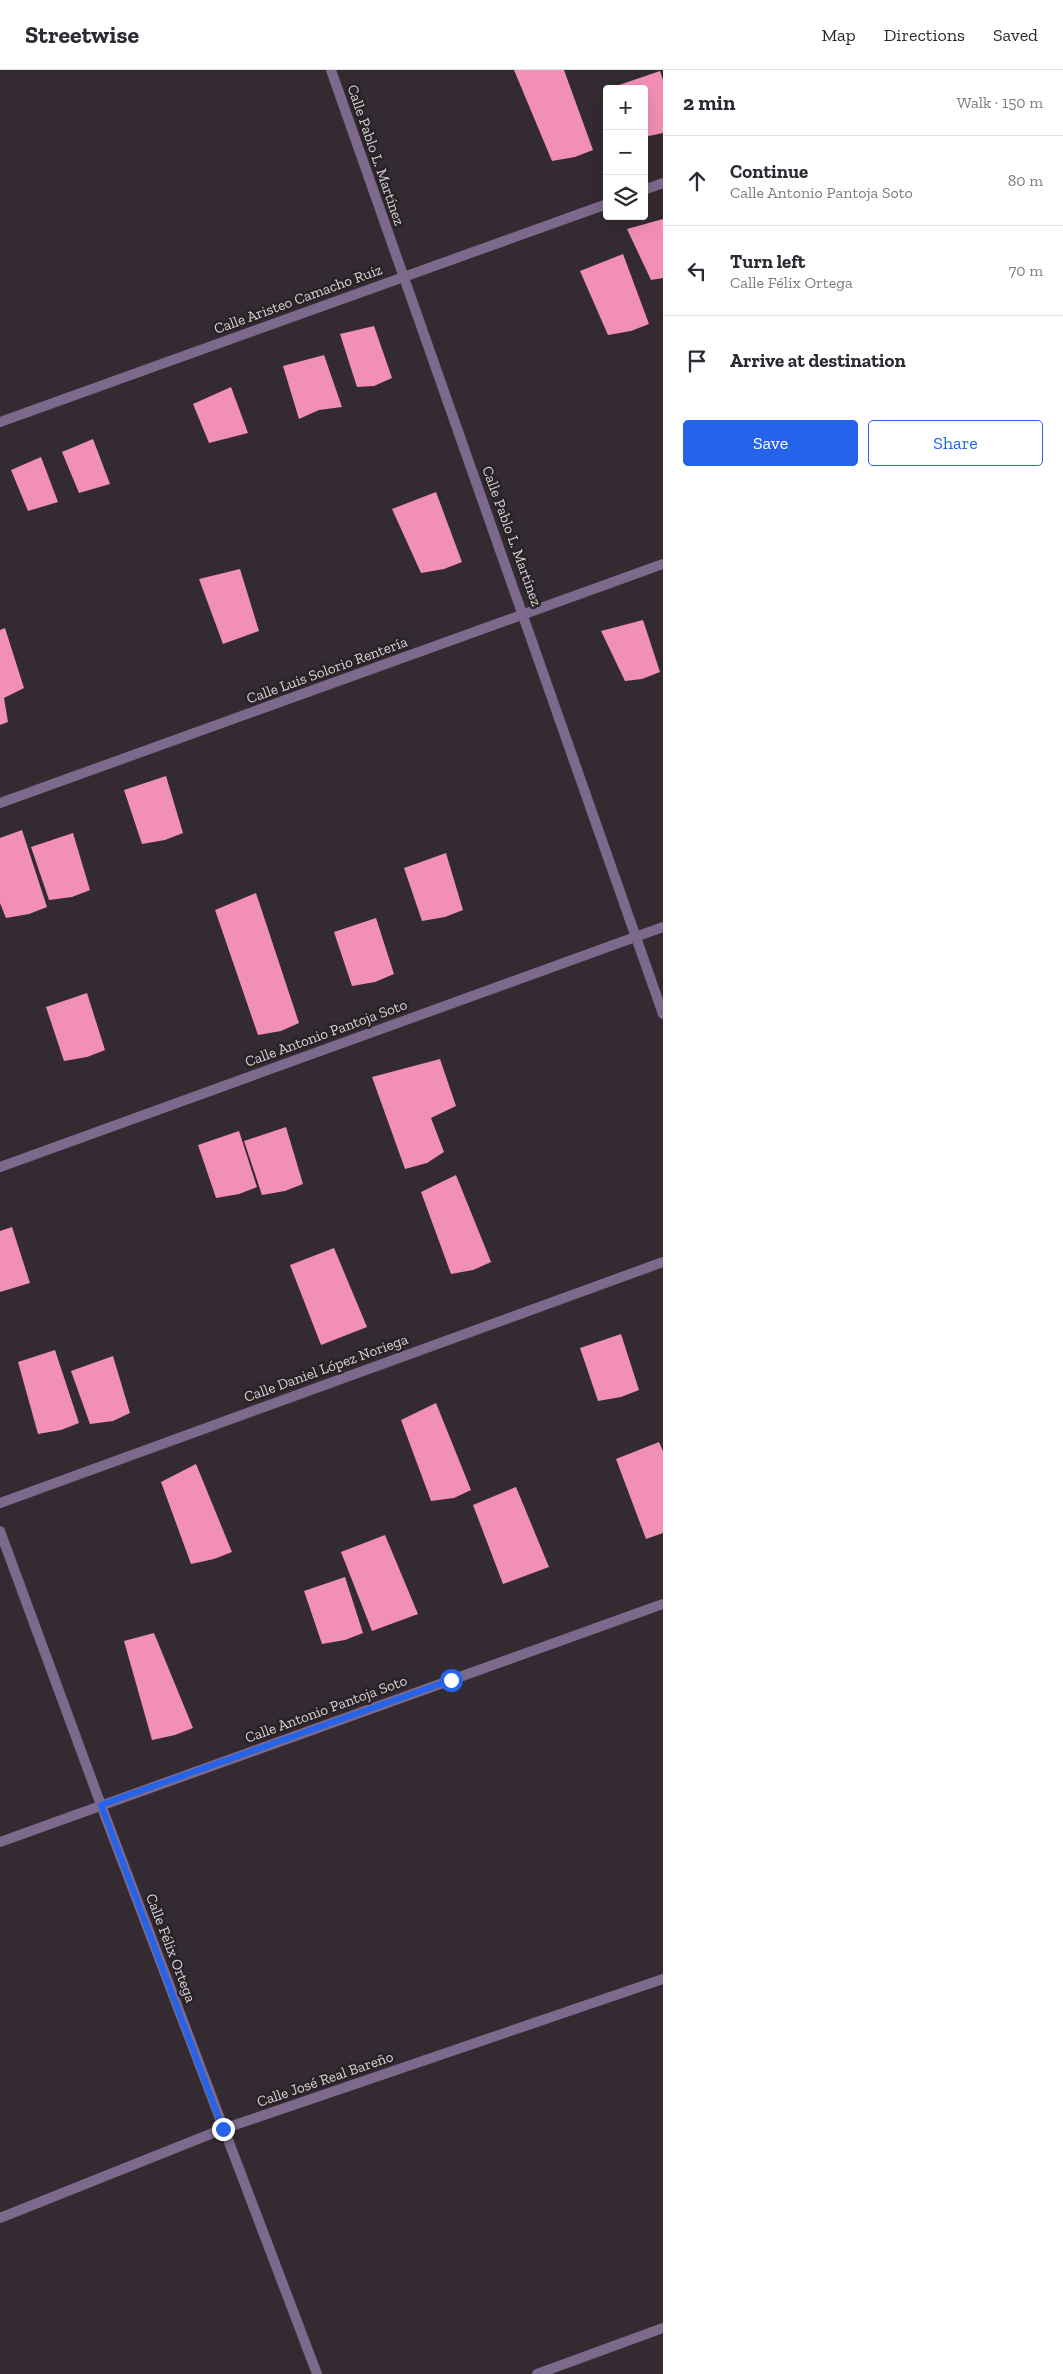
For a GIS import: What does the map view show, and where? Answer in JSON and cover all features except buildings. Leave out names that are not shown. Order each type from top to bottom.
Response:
[{"type":"street","name":"Calle Pablo L. Martínez","points":[[330,70],[524,615],[663,1014]]},
{"type":"street","points":[[648,189],[663,184]]},
{"type":"street","name":"Calle Aristeo Camacho Ruiz","points":[[0,422],[603,205]]},
{"type":"street","name":"Calle Luis Solorio Rentería","points":[[0,803],[663,564]]},
{"type":"street","name":"Calle Antonio Pantoja Soto","points":[[0,1166],[663,928]]},
{"type":"street","name":"Calle Daniel López Noriega","points":[[0,1502],[663,1262]]},
{"type":"street","name":"Calle Félix Ortega","points":[[0,1531],[101,1805],[317,2374]]},
{"type":"street","name":"Calle Antonio Pantoja Soto","points":[[0,1842],[663,1604]]},
{"type":"street","name":"Calle José Real Bareño","points":[[0,2218],[223,2129],[663,1979]]},
{"type":"street","points":[[537,2374],[663,2328]]},
{"type":"route","points":[[223,2129],[101,1805],[451,1680]]}]
